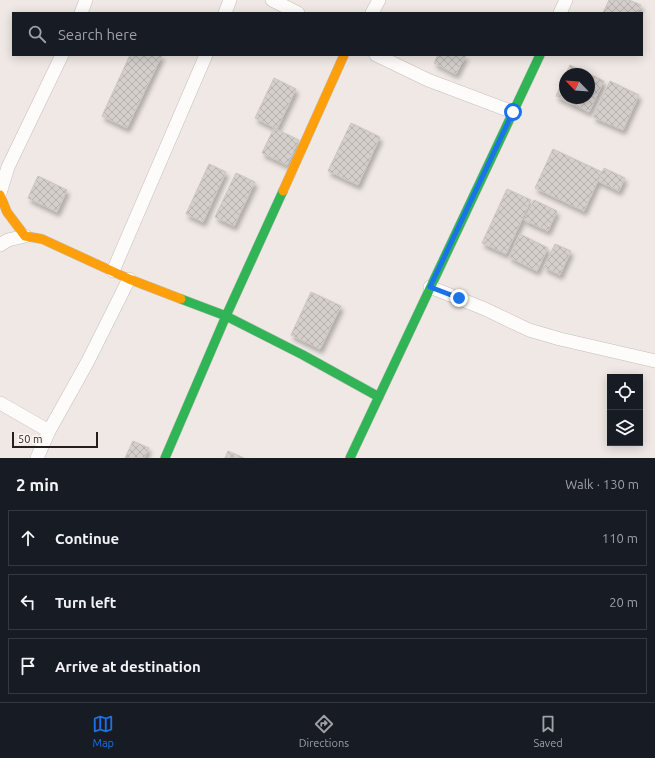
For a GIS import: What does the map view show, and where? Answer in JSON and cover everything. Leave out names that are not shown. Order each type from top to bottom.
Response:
[{"type":"street","points":[[81,12],[86,0]]},
{"type":"street","points":[[225,12],[230,0]]},
{"type":"street","points":[[272,0],[296,12]]},
{"type":"street","points":[[373,12],[379,0]]},
{"type":"street","points":[[560,12],[566,0]]},
{"type":"street","points":[[25,236],[17,224],[5,211],[0,194],[8,167],[62,56]]},
{"type":"street","points":[[113,271],[206,56]]},
{"type":"street","points":[[165,458],[226,316],[344,56]]},
{"type":"street","points":[[378,56],[428,80],[513,112]]},
{"type":"street","points":[[350,458],[540,56]]},
{"type":"street","points":[[0,245],[8,240],[25,236],[42,239],[129,279],[226,316],[303,355],[379,397]]},
{"type":"street","points":[[37,458],[49,431],[88,361],[129,279]]},
{"type":"street","points":[[430,287],[478,306],[529,330],[560,339],[655,361]]},
{"type":"street","points":[[0,403],[49,431]]},
{"type":"building","points":[[609,0],[629,0],[641,5],[638,12],[603,12]]},
{"type":"building","points":[[130,56],[162,56],[127,128],[102,116]]},
{"type":"building","points":[[438,56],[465,56],[456,74],[434,63]]},
{"type":"building","points":[[570,65],[576,68],[569,68]]},
{"type":"building","points":[[595,77],[604,81],[595,100]]},
{"type":"building","points":[[274,78],[296,89],[277,129],[255,118]]},
{"type":"building","points":[[610,81],[639,95],[623,130],[593,117]]},
{"type":"building","points":[[559,89],[559,97],[556,96]]},
{"type":"building","points":[[572,104],[593,104],[589,112]]},
{"type":"building","points":[[351,123],[380,137],[358,185],[328,171]]},
{"type":"building","points":[[274,128],[299,140],[287,165],[262,153]]},
{"type":"building","points":[[553,149],[602,172],[584,211],[535,188]]},
{"type":"building","points":[[209,164],[226,172],[203,222],[186,214]]},
{"type":"building","points":[[604,168],[625,178],[619,191],[598,181]]},
{"type":"building","points":[[236,173],[255,182],[234,226],[215,217]]},
{"type":"building","points":[[38,176],[67,190],[57,212],[28,198]]},
{"type":"building","points":[[507,189],[531,200],[506,254],[482,243]]},
{"type":"building","points":[[534,200],[557,211],[548,231],[524,220]]},
{"type":"building","points":[[520,234],[548,248],[537,271],[509,257]]},
{"type":"building","points":[[555,244],[571,251],[560,275],[544,267]]},
{"type":"building","points":[[311,292],[341,306],[320,349],[291,335]]},
{"type":"building","points":[[133,441],[149,448],[144,458],[125,458]]},
{"type":"building","points":[[228,451],[244,458],[225,458]]},
{"type":"traffic: fast","points":[[350,458],[540,56]]},
{"type":"traffic: fast","points":[[165,458],[226,316],[283,191]]},
{"type":"traffic: fast","points":[[181,299],[226,316],[303,355],[379,397]]},
{"type":"traffic: slow","points":[[283,191],[344,56]]},
{"type":"traffic: slow","points":[[0,195],[7,212],[25,236],[42,239],[129,279],[181,299]]},
{"type":"route","points":[[459,298],[430,287],[513,112]]}]
